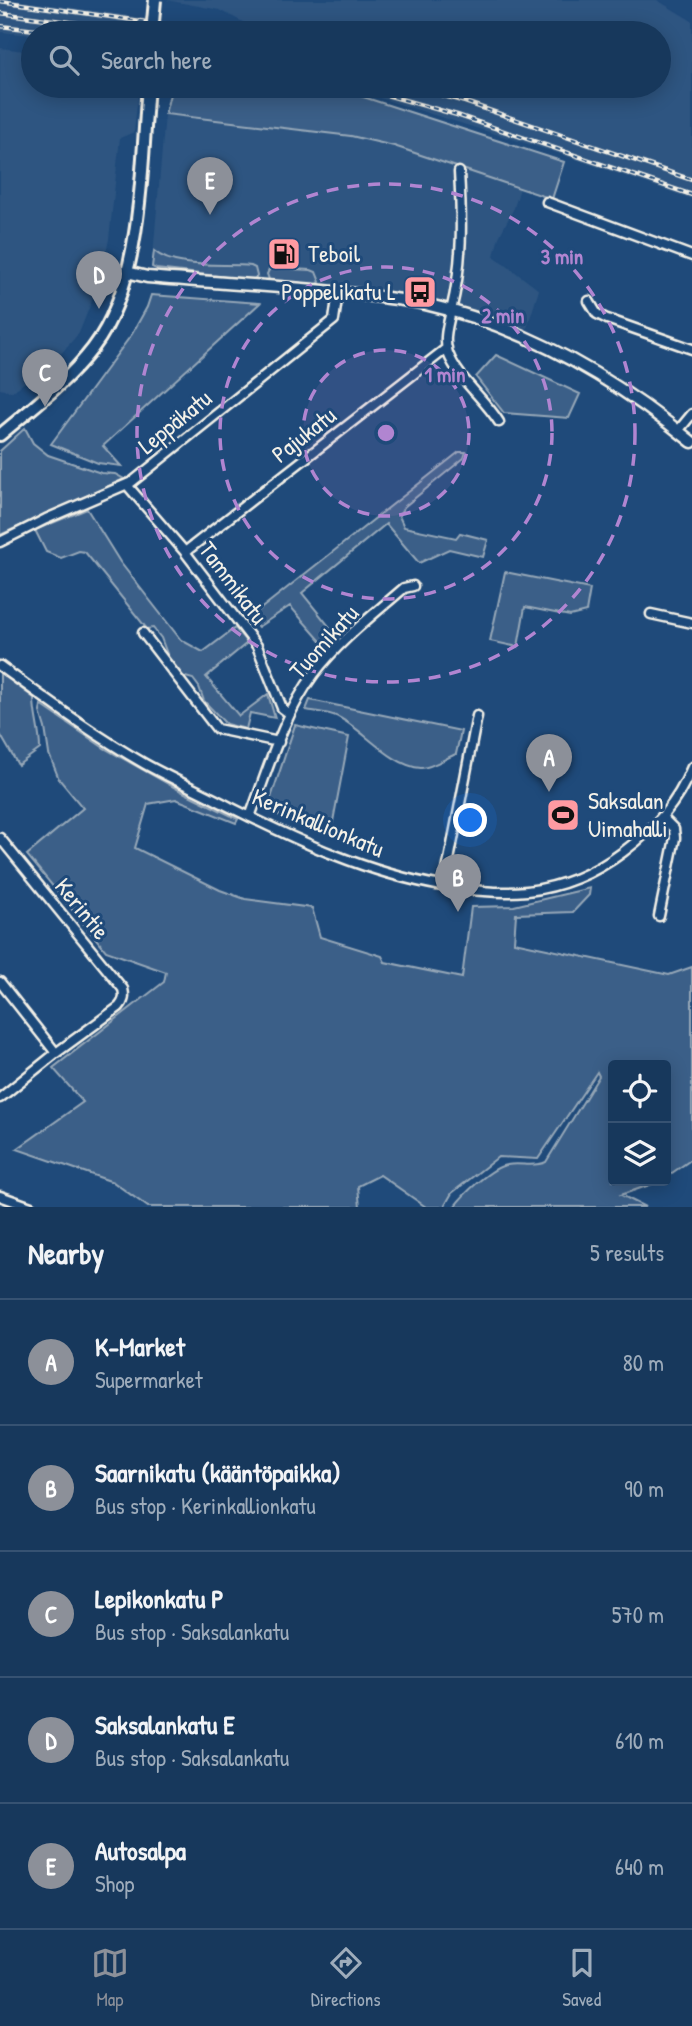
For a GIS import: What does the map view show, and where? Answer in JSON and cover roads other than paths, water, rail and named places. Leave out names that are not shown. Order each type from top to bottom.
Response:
[{"type":"main road","points":[[153,21],[155,0]]},
{"type":"main road","points":[[1,431],[60,384],[96,345],[111,318],[132,250],[147,98]]},
{"type":"street","points":[[459,172],[463,236],[461,267],[448,324],[447,348],[456,366],[499,422]]},
{"type":"street","points":[[547,202],[692,256]]},
{"type":"street","points":[[127,272],[147,277],[338,292],[399,300],[451,311],[503,328],[575,362],[692,442]]},
{"type":"street","name":"Leppäkatu","points":[[0,542],[46,519],[127,485],[334,320],[338,292]]},
{"type":"street","points":[[589,301],[597,314],[607,319],[692,349]]},
{"type":"street","name":"Pajukatu","points":[[186,552],[447,348]]},
{"type":"street","points":[[678,431],[692,414]]},
{"type":"street","name":"Tammikatu","points":[[127,485],[186,552],[257,646],[282,708],[290,714]]},
{"type":"street","name":"Tuomikatu","points":[[250,817],[290,714],[315,674],[346,639],[404,589],[413,586]]},
{"type":"street","points":[[651,614],[692,623]]},
{"type":"street","points":[[142,633],[217,729],[279,742]]},
{"type":"street","name":"Kerinkallionkatu","points":[[0,666],[64,712],[144,763],[250,817],[347,861],[444,886],[499,892],[526,891],[557,886],[606,864],[663,818],[683,790],[692,767]]},
{"type":"street","points":[[444,886],[477,716]]},
{"type":"street","points":[[659,916],[675,838],[674,829],[663,818]]},
{"type":"street","name":"Kerintie","points":[[0,838],[123,989],[124,999],[119,1007],[56,1053]]},
{"type":"street","points":[[0,982],[56,1053],[0,1098]]},
{"type":"street","points":[[0,1196],[31,1207]]},
{"type":"railway","points":[[0,1],[139,21]]},
{"type":"railway","points":[[0,13],[62,21]]},
{"type":"railway","points":[[0,26],[21,28]]},
{"type":"railway","points":[[397,98],[457,115],[692,195]]},
{"type":"railway","points":[[451,98],[692,180]]},
{"type":"place","name":"Autosalpa","points":[[210,215]]},
{"type":"place","name":"Teboil","points":[[284,254]]},
{"type":"place","name":"Poppelikatu L","points":[[420,292]]},
{"type":"place","name":"Saksalankatu E","points":[[99,309]]},
{"type":"place","name":"Lepikonkatu P","points":[[45,407]]},
{"type":"place","name":"K-Market","points":[[549,792]]},
{"type":"place","name":"Saksalan Uimahalli","points":[[563,815]]},
{"type":"place","name":"Saarnikatu (kääntöpaikka)","points":[[458,912]]}]
